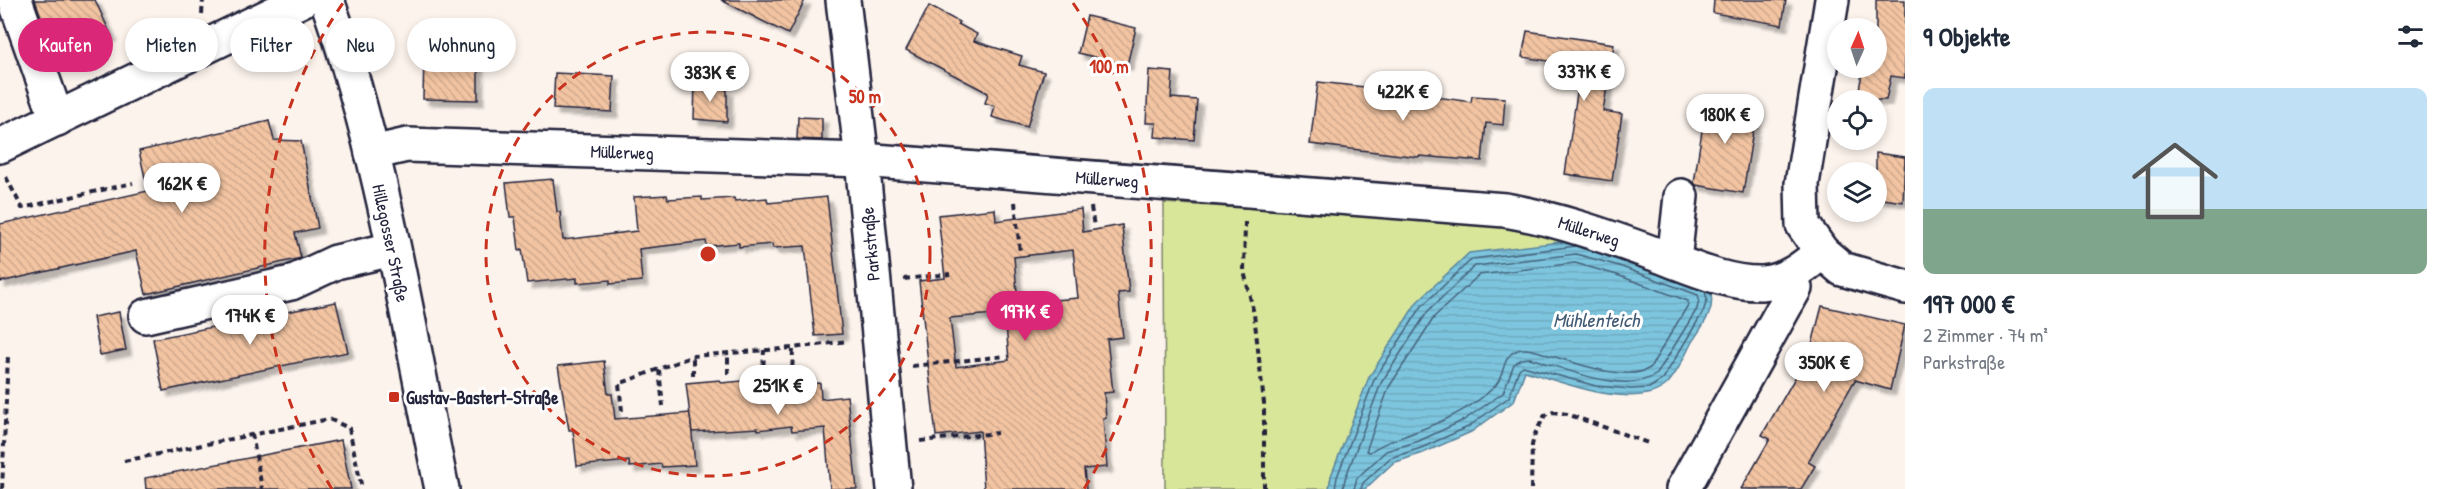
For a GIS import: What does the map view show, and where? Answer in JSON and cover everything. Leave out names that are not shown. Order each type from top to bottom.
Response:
[{"type":"street","points":[[15,0],[57,119]]},
{"type":"street","points":[[2,159],[57,119],[302,0]]},
{"type":"street","name":"Hillegosser Straße","points":[[327,0],[345,53],[372,153],[442,489]]},
{"type":"street","name":"Parkstraße","points":[[843,0],[862,160],[894,489]]},
{"type":"street","points":[[1832,0],[1802,184],[1803,225],[1822,252],[1842,269],[1905,287]]},
{"type":"street","name":"Müllerweg","points":[[372,153],[407,145],[862,160],[1505,210],[1553,219],[1587,229],[1674,261],[1747,282],[1778,281],[1791,275],[1822,252]]},
{"type":"street","points":[[1674,261],[1681,196]]},
{"type":"street","points":[[146,316],[291,284],[336,262],[393,249]]},
{"type":"street","points":[[1683,489],[1795,288],[1791,275]]},
{"type":"path","points":[[2,159],[22,208],[134,183]]},
{"type":"path","points":[[1012,171],[1020,252]]},
{"type":"path","points":[[1247,189],[1244,271],[1254,314],[1264,403],[1264,489]]},
{"type":"path","points":[[874,282],[950,274]]},
{"type":"path","points":[[622,411],[619,384],[693,356],[793,348],[879,336]]},
{"type":"path","points":[[792,377],[793,348]]},
{"type":"path","points":[[763,376],[764,350]]},
{"type":"path","points":[[728,353],[728,374]]},
{"type":"path","points":[[2,489],[8,356]]},
{"type":"path","points":[[693,356],[693,375]]},
{"type":"path","points":[[882,369],[1006,356]]},
{"type":"path","points":[[659,370],[663,406]]},
{"type":"path","points":[[1531,489],[1532,445],[1545,415],[1553,412],[1567,414],[1651,444]]},
{"type":"path","points":[[124,461],[329,419],[349,428],[362,489]]},
{"type":"path","points":[[889,444],[997,433]]},
{"type":"path","points":[[252,434],[262,489]]},
{"type":"green space","points":[[1277,198],[1513,225],[1577,240],[1331,476],[1329,489],[1165,489],[1164,203],[1276,210]]},
{"type":"water","name":"Mühlenteich","points":[[1577,240],[1709,284],[1712,301],[1709,314],[1670,381],[1652,393],[1636,396],[1617,395],[1576,387],[1525,371],[1514,401],[1471,432],[1393,463],[1365,489],[1329,489],[1331,476],[1369,377],[1417,302],[1469,253]]},
{"type":"building","points":[[35,0],[95,0],[103,18],[41,18]]},
{"type":"building","points":[[721,0],[805,0],[788,34]]},
{"type":"building","points":[[1714,0],[1786,0],[1782,25],[1713,13]]},
{"type":"building","points":[[1876,0],[1905,0],[1905,78],[1891,76],[1887,95],[1887,90],[1859,90],[1861,78],[1887,78],[1887,18],[1876,18]]},
{"type":"building","points":[[929,6],[977,34],[974,41],[1022,56],[1019,65],[1044,72],[1027,127],[992,117],[995,106],[985,103],[988,93],[906,50]]},
{"type":"building","points":[[1087,16],[1136,28],[1127,65],[1078,53]]},
{"type":"building","points":[[1527,31],[1614,44],[1603,111],[1622,114],[1612,181],[1565,174],[1581,66],[1522,57]]},
{"type":"building","points":[[1149,70],[1173,72],[1171,98],[1197,100],[1194,140],[1155,137],[1156,123],[1146,123]]},
{"type":"building","points":[[424,72],[478,72],[478,100],[423,99]]},
{"type":"building","points":[[555,73],[614,76],[612,112],[553,109]]},
{"type":"building","points":[[695,82],[727,90],[727,122],[694,119]]},
{"type":"building","points":[[1318,82],[1471,102],[1472,96],[1505,98],[1503,125],[1486,123],[1482,161],[1418,157],[1310,144]]},
{"type":"building","points":[[1707,98],[1757,106],[1743,193],[1694,183]]},
{"type":"building","points":[[798,117],[822,118],[822,140],[797,139]]},
{"type":"building","points":[[269,121],[274,140],[301,141],[318,228],[295,233],[301,258],[146,294],[136,251],[0,282],[0,224],[148,191],[139,151]]},
{"type":"building","points":[[1876,153],[1905,157],[1903,202],[1887,200],[1887,162],[1876,162]]},
{"type":"building","points":[[553,179],[563,240],[637,231],[634,197],[667,195],[668,199],[702,197],[702,200],[734,198],[735,201],[767,198],[768,203],[827,197],[842,334],[815,336],[805,246],[773,248],[772,244],[739,247],[739,243],[707,246],[706,241],[639,249],[642,281],[610,284],[610,280],[577,283],[577,278],[527,283],[522,249],[519,250],[515,217],[510,217],[506,183]]},
{"type":"building","points":[[995,209],[996,221],[1081,209],[1083,232],[1122,225],[1129,292],[1118,293],[1123,337],[1107,339],[1113,392],[1104,393],[1106,418],[1103,418],[1107,467],[1084,469],[1086,489],[984,489],[980,431],[936,436],[919,281],[945,278],[938,215]],"holes":[[[1073,250],[1078,298],[1018,303],[1014,257]],[[1005,313],[1009,360],[956,367],[950,318]]]},
{"type":"building","points":[[336,302],[348,352],[163,391],[153,339]]},
{"type":"building","points":[[1822,306],[1905,325],[1890,390],[1855,380],[1808,462],[1815,466],[1801,489],[1741,489],[1770,439],[1762,435],[1810,352]]},
{"type":"building","points":[[119,312],[126,350],[100,355],[93,317]]},
{"type":"building","points":[[604,361],[608,394],[612,394],[615,419],[690,413],[695,465],[662,467],[661,464],[630,467],[629,461],[577,466],[573,430],[569,430],[558,366]]},
{"type":"building","points":[[720,380],[721,383],[753,380],[753,384],[786,382],[787,386],[820,383],[821,399],[847,396],[857,489],[830,489],[825,428],[792,431],[791,426],[758,430],[758,428],[692,432],[686,383]]},
{"type":"building","points":[[341,440],[351,489],[146,489],[145,478]]},
{"type":"place","name":"Gustav-Bastert-Straße","points":[[394,397]]}]
